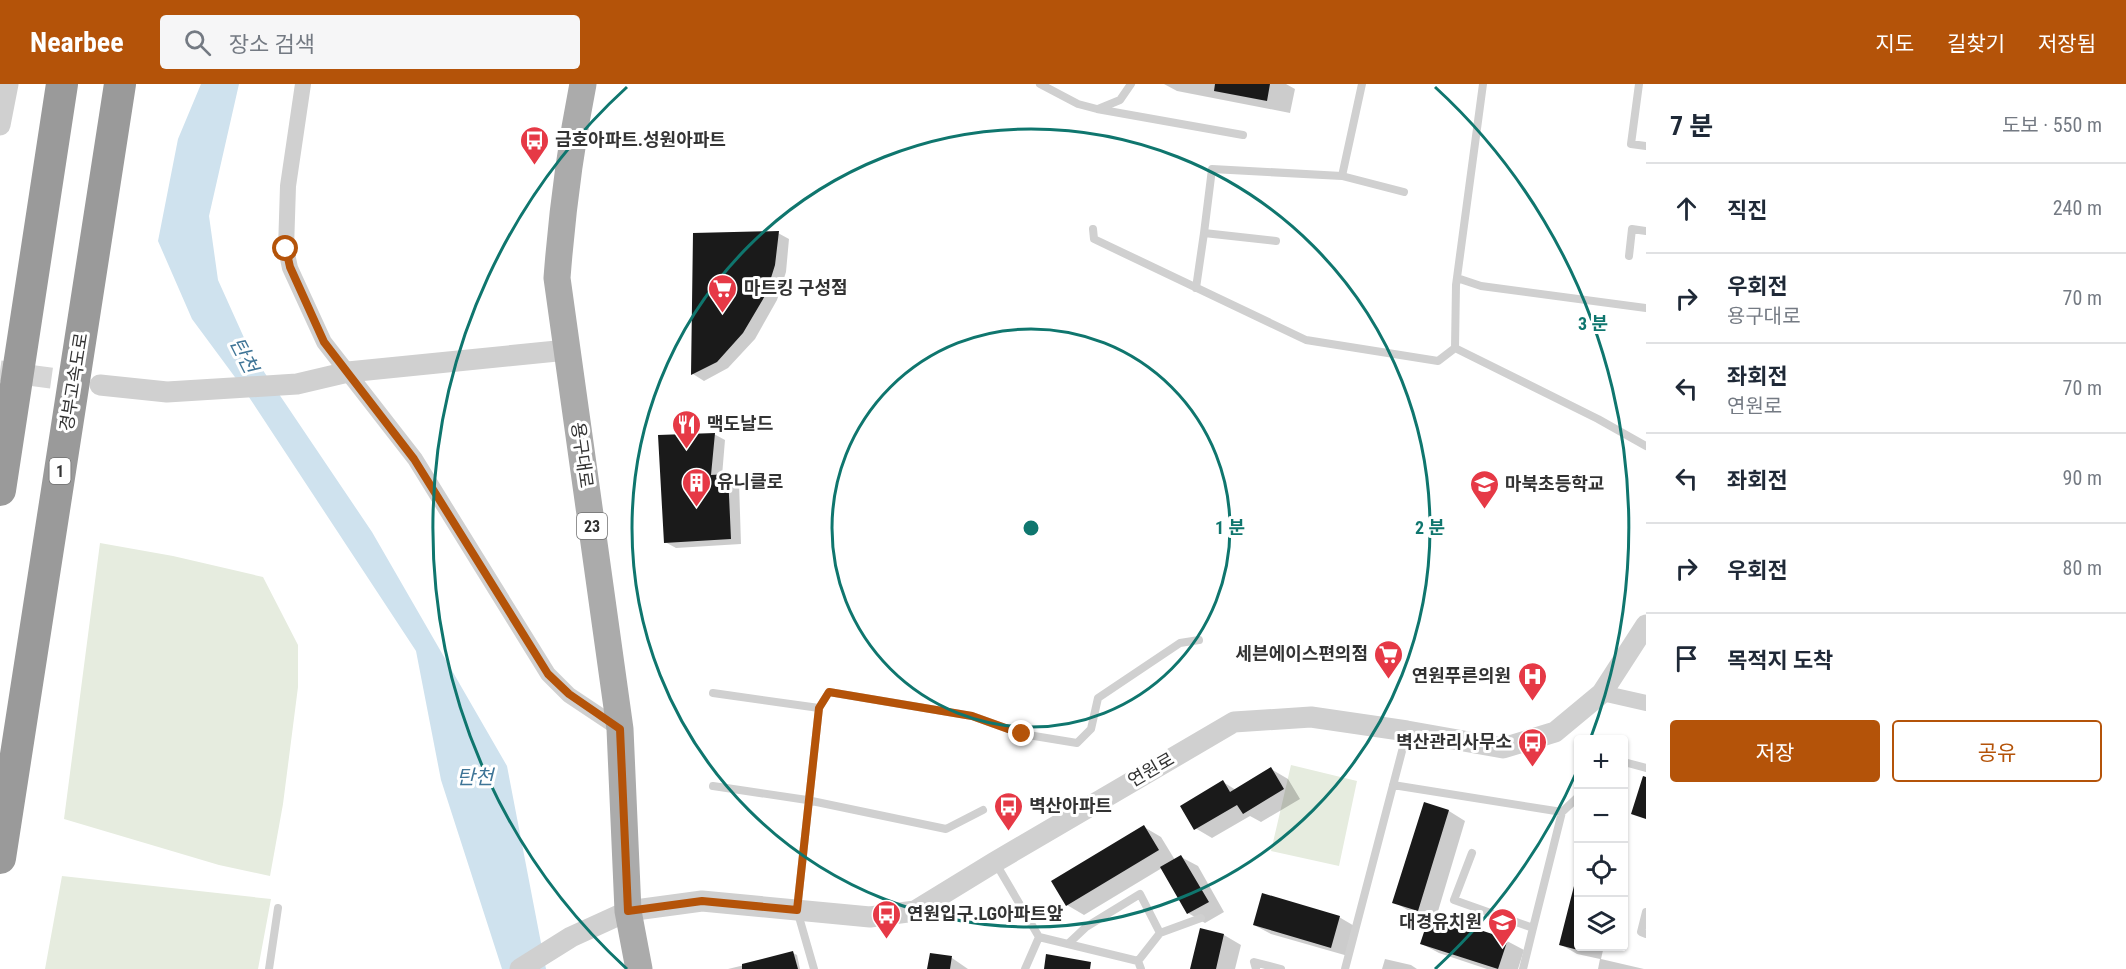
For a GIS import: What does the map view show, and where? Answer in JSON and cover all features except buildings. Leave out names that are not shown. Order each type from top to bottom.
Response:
[{"type":"highway","points":[[0,490],[62,84]]},
{"type":"highway","name":"경부고속도로","points":[[0,858],[120,84]]},
{"type":"main road","name":"용구대로","points":[[583,84],[572,138],[561,216],[557,278],[620,729],[628,911],[639,969]]},
{"type":"street","points":[[0,125],[8,84]]},
{"type":"street","points":[[303,84],[288,186],[286,249],[290,267],[324,342],[414,459],[548,674],[569,694],[620,729]]},
{"type":"street","points":[[100,385],[167,392],[297,384],[348,372],[567,350]]},
{"type":"street","name":"연원로","points":[[520,969],[571,937],[628,911],[702,901],[870,917],[915,911],[1233,722],[1311,717],[1503,748],[1555,732],[1602,693],[1646,625]]},
{"type":"street","points":[[1602,693],[1646,703]]},
{"type":"lane","points":[[1040,84],[1078,104],[1097,109],[1243,135]]},
{"type":"lane","points":[[1097,109],[1120,100],[1131,84]]},
{"type":"lane","points":[[1342,176],[1362,84]]},
{"type":"lane","points":[[1455,348],[1457,278],[1483,84]]},
{"type":"lane","points":[[1639,84],[1631,144],[1646,146]]},
{"type":"lane","points":[[1196,288],[1212,169],[1342,176],[1404,192]]},
{"type":"lane","points":[[1093,229],[1094,239],[1306,340],[1438,361],[1455,348]]},
{"type":"lane","points":[[1629,256],[1632,229],[1646,231]]},
{"type":"lane","points":[[1204,233],[1276,241]]},
{"type":"lane","points":[[1457,278],[1481,286],[1646,308]]},
{"type":"lane","points":[[1455,348],[1598,419],[1646,446]]},
{"type":"lane","points":[[814,969],[797,910],[807,800],[819,708],[829,692],[972,716],[1022,734],[1077,743],[1091,729],[1098,698],[1180,643],[1200,640]]},
{"type":"lane","points":[[712,693],[819,708]]},
{"type":"lane","points":[[1345,969],[1407,731]]},
{"type":"lane","points":[[1628,763],[1646,768]]},
{"type":"lane","points":[[1393,785],[1562,812]]},
{"type":"lane","points":[[713,786],[807,800],[946,829],[983,810]]},
{"type":"lane","points":[[1522,969],[1562,812],[1574,801]]},
{"type":"lane","points":[[1472,853],[1454,900],[1533,928]]},
{"type":"lane","points":[[995,862],[1039,937],[1139,965],[1160,933],[1201,918]]},
{"type":"lane","points":[[1068,944],[1086,927],[1140,894],[1160,933]]},
{"type":"lane","points":[[269,969],[278,908]]},
{"type":"lane","points":[[1646,912],[1641,932],[1646,933]]},
{"type":"lane","points":[[1025,969],[1039,937]]},
{"type":"lane","points":[[1256,969],[1254,962],[1281,969]]},
{"type":"shaded area","points":[[100,543],[173,556],[263,577],[298,645],[298,687],[283,804],[270,876],[219,865],[64,819]]},
{"type":"shaded area","points":[[1291,765],[1357,781],[1339,866],[1271,851]]},
{"type":"shaded area","points":[[62,876],[271,899],[258,969],[45,969]]},
{"type":"water","name":"탄천","points":[[201,84],[239,84],[209,216],[218,280],[250,351],[372,532],[507,766],[546,969],[502,969],[441,780],[416,651],[243,388],[192,319],[158,241],[178,139]]},
{"type":"tunnel","points":[[0,371],[86,383]]},
{"type":"place","name":"금호아파트.성원아파트","points":[[534,166]]},
{"type":"place","name":"마트킹 구성점","points":[[723,314]]},
{"type":"place","name":"맥도날드","points":[[686,450]]},
{"type":"place","name":"유니클로","points":[[696,508]]},
{"type":"place","name":"마북초등학교","points":[[1484,510]]},
{"type":"place","name":"세븐에이스편의점","points":[[1389,680]]},
{"type":"place","name":"연원푸른의원","points":[[1532,702]]},
{"type":"place","name":"벽산관리사무소","points":[[1533,768]]},
{"type":"place","name":"벽산아파트","points":[[1008,832]]},
{"type":"place","name":"연원입구.LG아파트앞","points":[[886,940]]},
{"type":"place","name":"대경유치원","points":[[1503,948]]},
{"type":"route","points":[[286,249],[290,267],[324,342],[414,459],[548,674],[569,694],[620,729],[628,911],[702,901],[797,910],[807,800],[819,708],[829,692],[972,716],[1022,734]]}]
